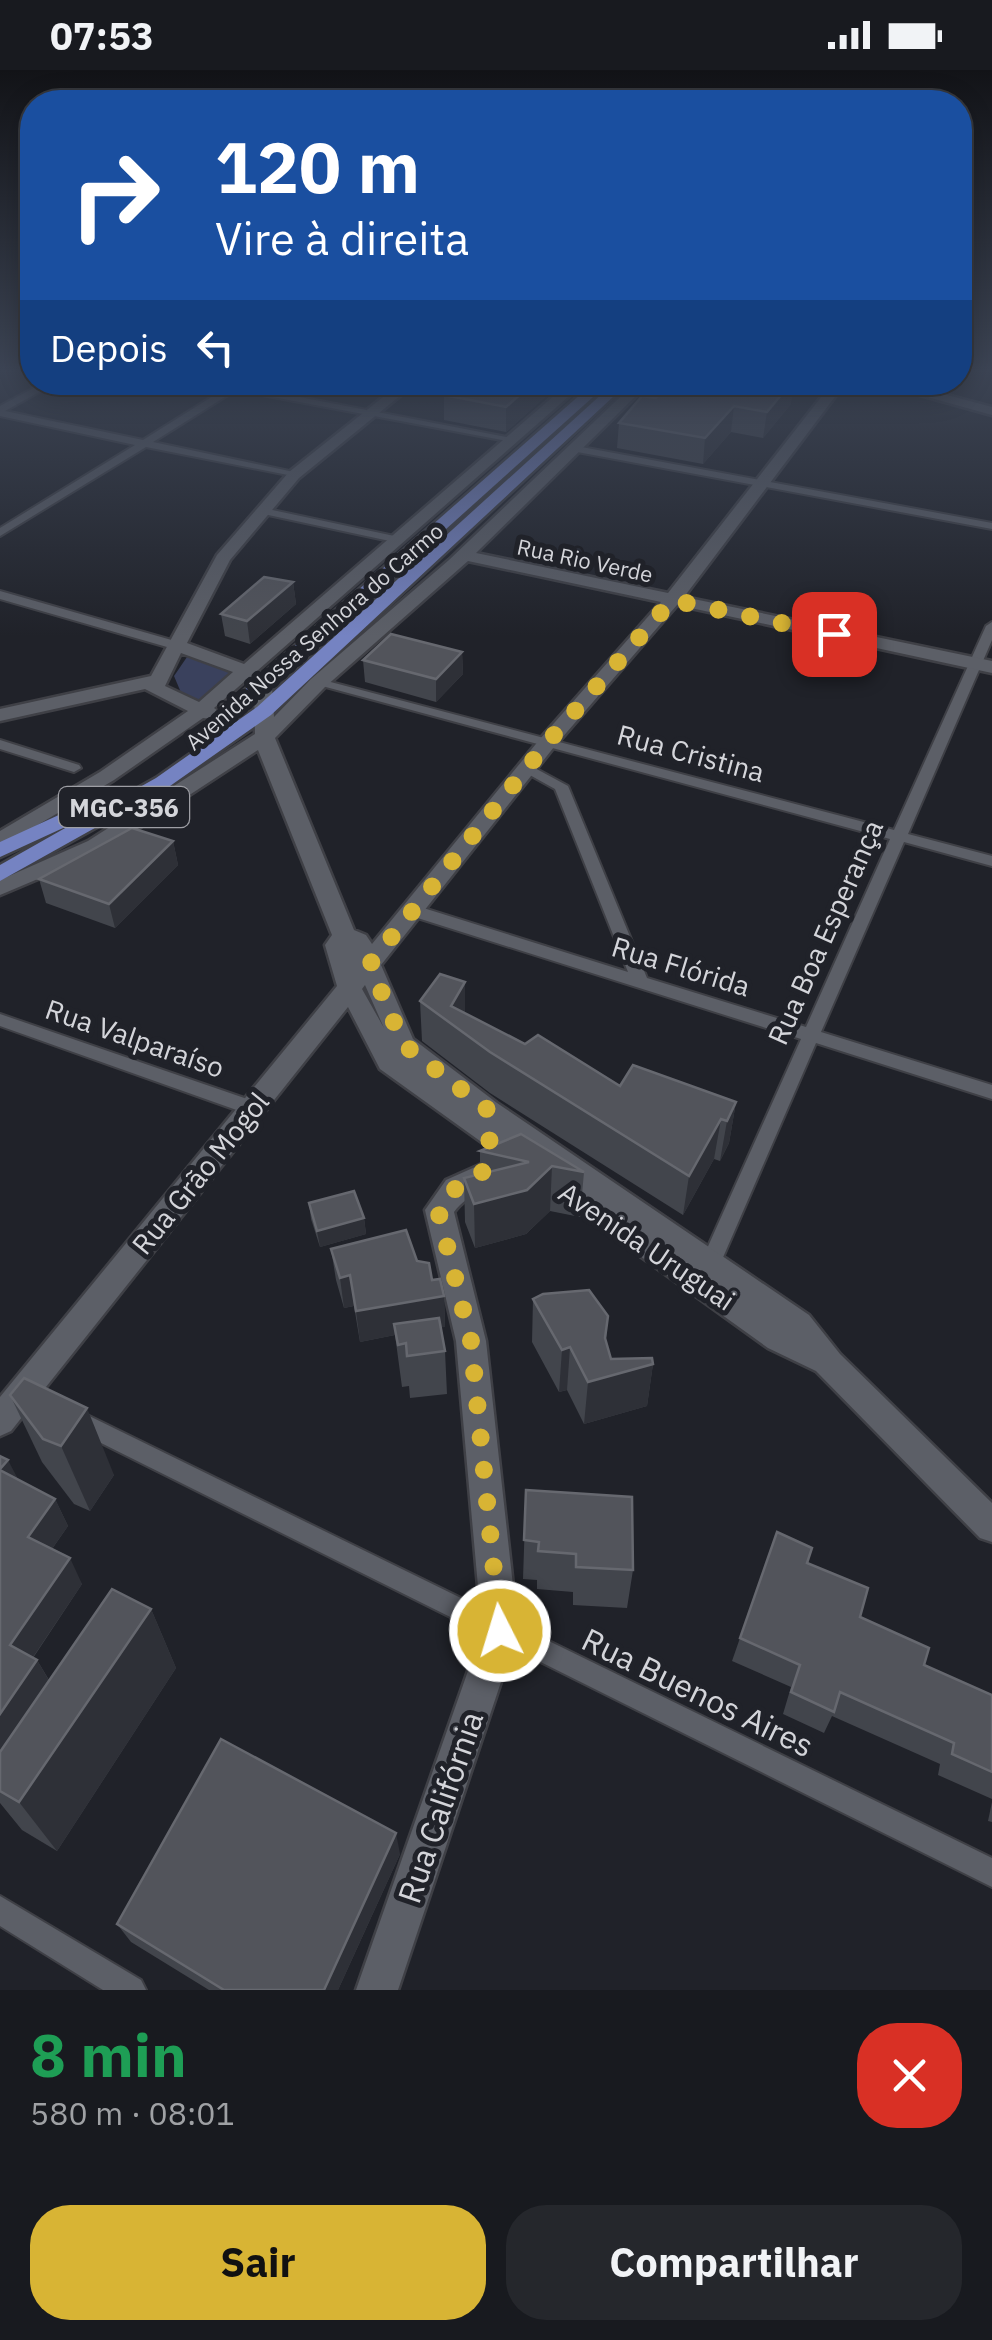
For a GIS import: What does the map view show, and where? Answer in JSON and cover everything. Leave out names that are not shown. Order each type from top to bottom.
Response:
[{"type":"main road","name":"Avenida Nossa Senhora do Carmo","points":[[0,874],[134,800],[231,724],[263,687],[519,458]]},
{"type":"main road","name":"Avenida Nossa Senhora do Carmo","points":[[0,850],[149,775],[231,724],[264,712],[392,597],[455,552],[548,458]]},
{"type":"main road","points":[[455,552],[442,538],[459,521],[464,507]]},
{"type":"main road","points":[[392,597],[397,582],[416,561],[416,550],[398,540]]},
{"type":"street","points":[[0,533],[122,458]]},
{"type":"street","points":[[214,458],[294,475]]},
{"type":"street","points":[[158,687],[181,653],[223,558],[294,475],[317,458]]},
{"type":"street","name":"Avenida Nossa Senhora do Carmo","points":[[0,840],[203,708],[491,458]]},
{"type":"street","name":"Avenida Nossa Senhora do Carmo","points":[[0,888],[96,846],[159,809],[266,736],[455,552],[566,458]]},
{"type":"street","points":[[626,458],[992,526]]},
{"type":"street","name":"Rua Grão Mogol","points":[[0,1420],[30,1397],[252,1108],[547,743],[672,600],[780,458]]},
{"type":"street","points":[[263,511],[398,540]]},
{"type":"street","name":"Rua Rio Verde","points":[[455,552],[985,666]]},
{"type":"street","points":[[0,595],[244,670],[263,687]]},
{"type":"street","name":"Rua Boa Esperança","points":[[711,1262],[808,1033],[899,836],[985,666],[992,626]]},
{"type":"street","name":"Rua Cristina","points":[[318,683],[992,861]]},
{"type":"street","points":[[158,687],[175,721],[170,733]]},
{"type":"street","points":[[0,714],[158,687],[231,724],[266,736]]},
{"type":"street","name":"Avenida Uruguai","points":[[263,687],[266,736],[276,765],[351,937],[370,964],[403,1044],[525,1163],[683,1268],[778,1339],[829,1364]]},
{"type":"street","points":[[0,744],[74,768]]},
{"type":"street","points":[[238,754],[260,754],[276,765]]},
{"type":"street","points":[[526,769],[561,786],[641,984]]},
{"type":"street","points":[[351,937],[405,918]]},
{"type":"street","name":"Rua Flórida","points":[[405,918],[808,1033],[992,1092]]},
{"type":"street","name":"Avenida Uruguai","points":[[351,937],[337,945],[350,988],[388,1062],[711,1262],[798,1324],[829,1364],[992,1526]]},
{"type":"street","name":"Rua Valparaíso","points":[[0,1020],[252,1108]]},
{"type":"street","points":[[489,1124],[482,1173],[525,1163]]},
{"type":"street","name":"Rua Califórnia","points":[[377,1990],[500,1631],[471,1341],[438,1210],[456,1188],[482,1173]]},
{"type":"street","name":"Rua Buenos Aires","points":[[30,1397],[992,1872]]},
{"type":"street","points":[[0,1910],[131,1990]]},
{"type":"shaded area","points":[[187,657],[232,672],[197,703],[182,695],[174,676]]},
{"type":"building","points":[[264,577],[293,582],[247,621],[221,614]]},
{"type":"building","points":[[391,634],[462,652],[436,679],[363,660]]},
{"type":"building","points":[[132,828],[173,841],[109,904],[39,879]]},
{"type":"building","points":[[440,974],[465,982],[451,1006],[525,1044],[538,1035],[620,1086],[633,1065],[736,1102],[727,1121],[721,1119],[689,1176],[490,1052],[420,1001]]},
{"type":"building","points":[[521,1134],[584,1172],[552,1166],[527,1190],[474,1204],[464,1178],[529,1162],[480,1151]]},
{"type":"building","points":[[354,1191],[364,1218],[317,1231],[309,1203]]},
{"type":"building","points":[[406,1230],[417,1261],[429,1263],[432,1280],[440,1279],[444,1296],[356,1311],[350,1275],[340,1278],[331,1249]]},
{"type":"building","points":[[589,1290],[608,1316],[605,1338],[611,1359],[652,1358],[653,1364],[588,1382],[570,1347],[562,1350],[533,1299],[543,1294]]},
{"type":"building","points":[[439,1318],[445,1351],[407,1356],[406,1343],[398,1345],[394,1324]]},
{"type":"building","points":[[24,1378],[87,1408],[61,1446],[43,1439],[10,1395]]},
{"type":"building","points":[[0,1470],[55,1499],[28,1537],[70,1558],[10,1645],[37,1660],[0,1714]]},
{"type":"building","points":[[526,1490],[632,1497],[633,1570],[576,1567],[576,1554],[538,1551],[539,1542],[524,1540]]},
{"type":"building","points":[[777,1532],[812,1548],[807,1563],[868,1588],[860,1617],[929,1648],[924,1665],[992,1695],[992,1772],[952,1754],[954,1743],[840,1692],[834,1712],[791,1692],[800,1665],[740,1638]]},
{"type":"building","points":[[112,1589],[151,1609],[19,1802],[0,1791],[0,1752]]},
{"type":"building","points":[[221,1739],[396,1833],[324,1990],[224,1990],[117,1924]]},
{"type":"route","points":[[500,1631],[471,1341],[438,1210],[456,1188],[482,1173],[490,1138],[488,1110],[403,1044],[370,964],[547,743],[672,600],[834,634]]}]
